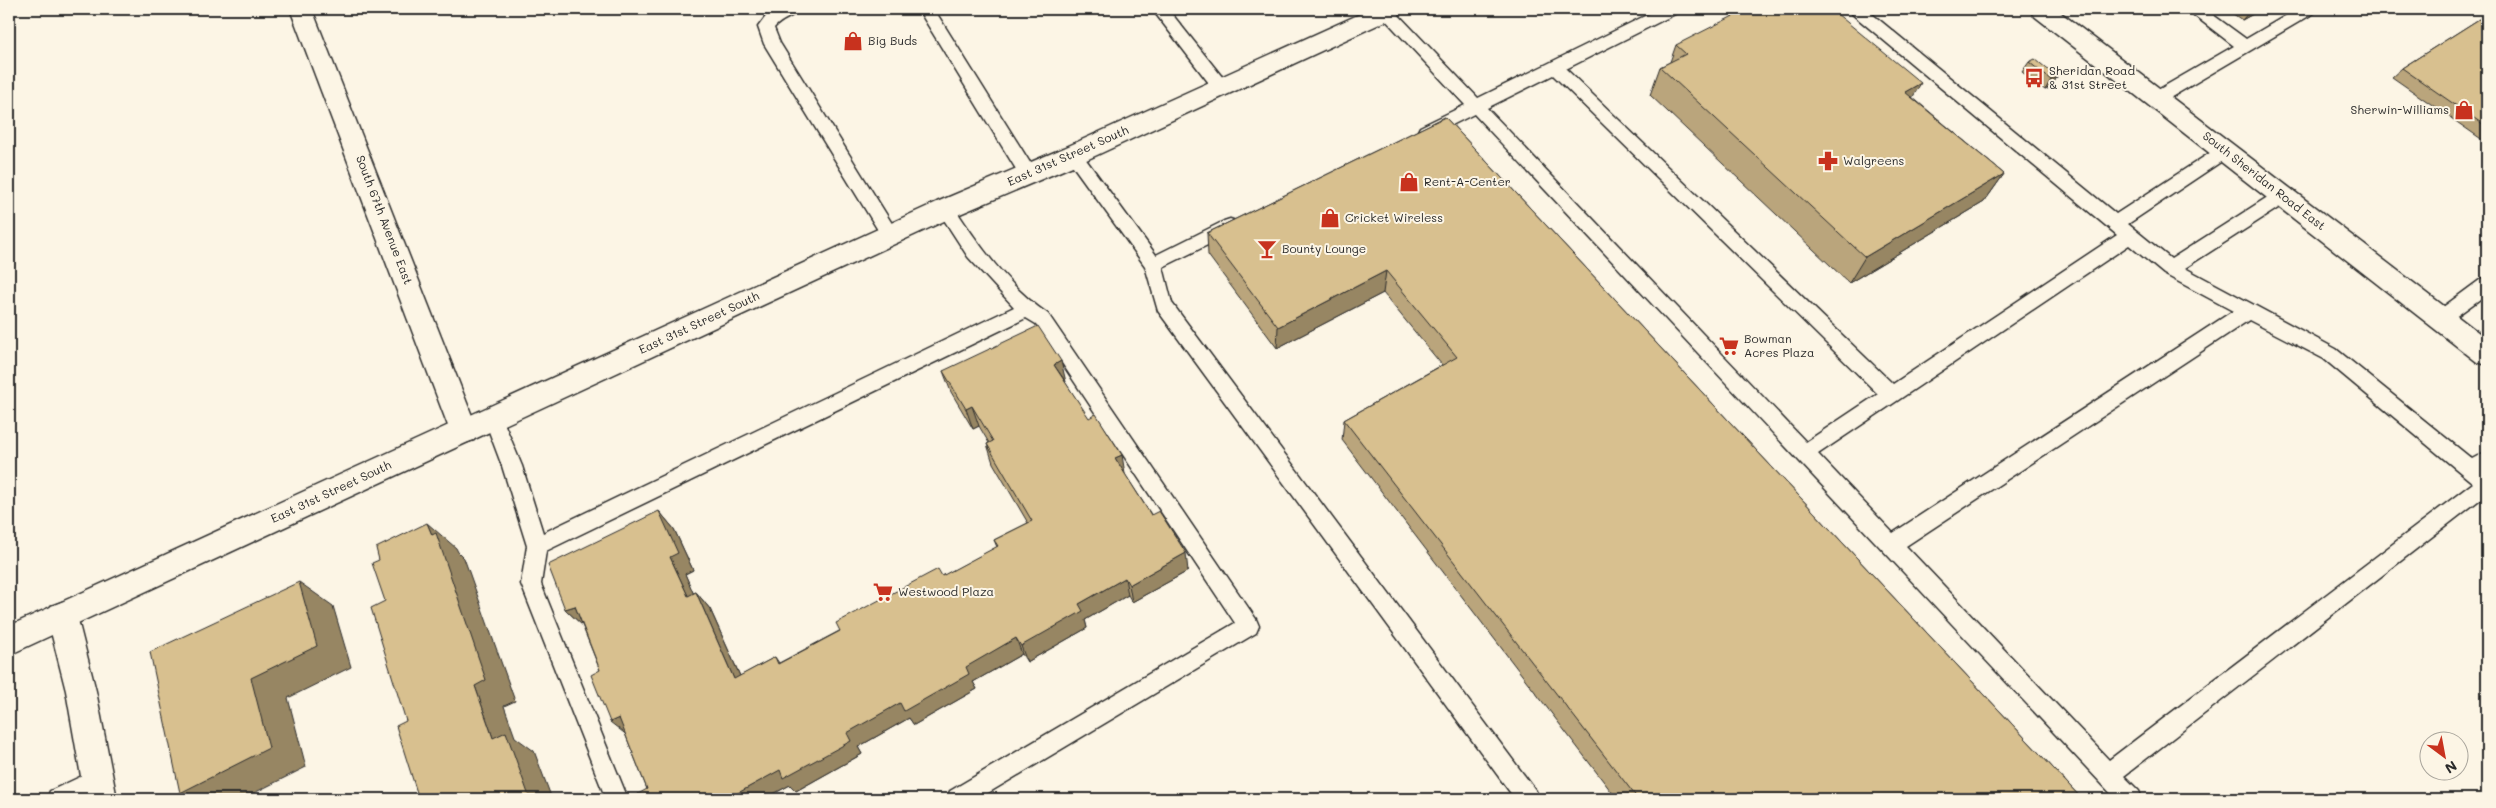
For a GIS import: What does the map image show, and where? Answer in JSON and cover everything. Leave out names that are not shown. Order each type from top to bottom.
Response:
[{"type":"main road","name":"South 67th Avenue East","points":[[301,9],[464,431]]},
{"type":"main road","name":"South Sheridan Road East","points":[[2041,9],[2487,354]]},
{"type":"main road","name":"East 31st Street South","points":[[9,640],[890,235],[1073,155],[1389,10]]},
{"type":"main road","points":[[62,616],[81,691],[99,789]]},
{"type":"lane","points":[[792,9],[776,15],[766,27],[772,44],[890,235]]},
{"type":"lane","points":[[926,9],[1028,174]]},
{"type":"lane","points":[[1160,9],[1221,87]]},
{"type":"lane","points":[[1407,140],[1672,9]]},
{"type":"lane","points":[[1856,9],[2170,269],[2330,354],[2484,474],[2108,775]]},
{"type":"lane","points":[[2194,9],[2245,46]]},
{"type":"lane","points":[[2157,98],[2309,9]]},
{"type":"lane","points":[[1389,10],[2131,799]]},
{"type":"lane","points":[[1554,67],[1892,395]]},
{"type":"lane","points":[[2114,224],[2225,151]]},
{"type":"lane","points":[[1073,155],[1153,264],[1164,306],[1528,799]]},
{"type":"lane","points":[[2170,269],[2283,196]]},
{"type":"lane","points":[[946,210],[974,252],[1026,308],[1042,318],[1249,626],[958,799]]},
{"type":"lane","points":[[1153,264],[1249,217]]},
{"type":"lane","points":[[1804,453],[2130,236]]},
{"type":"lane","points":[[2441,318],[2487,284]]},
{"type":"lane","points":[[537,546],[1026,308]]},
{"type":"lane","points":[[1891,545],[2248,311]]},
{"type":"lane","points":[[493,418],[512,466],[537,546],[531,584],[617,799]]},
{"type":"lane","points":[[58,799],[99,789]]},
{"type":"building","name":"Walgreens","points":[[1747,9],[1831,9],[1921,83],[1905,92],[2004,174],[1865,257],[1660,67],[1686,54],[1676,45]]},
{"type":"building","name":"Sherwin-Williams","points":[[2487,14],[2487,127],[2402,68]]},
{"type":"building","points":[[2035,59],[2057,77],[2051,80],[2029,62]]},
{"type":"building","points":[[1445,117],[2082,799],[1638,799],[1344,420],[1457,357],[1386,271],[1278,327],[1207,233]]},
{"type":"building","points":[[1038,326],[1061,361],[1054,365],[1089,418],[1096,414],[1122,455],[1115,458],[1151,515],[1159,511],[1186,553],[1129,585],[1125,578],[1079,604],[1083,611],[1021,646],[1016,638],[966,667],[969,674],[904,711],[900,703],[847,733],[851,741],[783,778],[780,770],[727,799],[640,799],[638,794],[647,789],[619,718],[610,722],[591,675],[600,670],[575,606],[565,609],[548,565],[659,511],[678,553],[670,557],[688,596],[696,592],[734,679],[775,657],[778,664],[840,631],[836,623],[938,569],[942,576],[998,546],[994,540],[1032,521],[987,444],[993,441],[972,406],[966,409],[943,371]]},
{"type":"building","points":[[427,523],[432,535],[436,533],[486,680],[475,686],[493,738],[506,732],[530,799],[419,799],[396,726],[406,721],[371,608],[385,601],[372,563],[379,560],[376,548]]},
{"type":"building","points":[[299,582],[317,646],[251,678],[269,748],[180,793],[150,652]]},
{"type":"place","name":"Big Buds","points":[[853,41]]},
{"type":"place","name":"Sheridan Road & 31st Street","points":[[2034,78]]},
{"type":"place","name":"Sherwin-Williams","points":[[2464,110]]},
{"type":"place","name":"Walgreens","points":[[1828,161]]},
{"type":"place","name":"Rent-A-Center","points":[[1409,182]]},
{"type":"place","name":"Cricket Wireless","points":[[1330,218]]},
{"type":"place","name":"Bounty Lounge","points":[[1267,249]]},
{"type":"place","name":"Bowman Acres Plaza","points":[[1729,346]]},
{"type":"place","name":"Westwood Plaza","points":[[883,592]]}]
